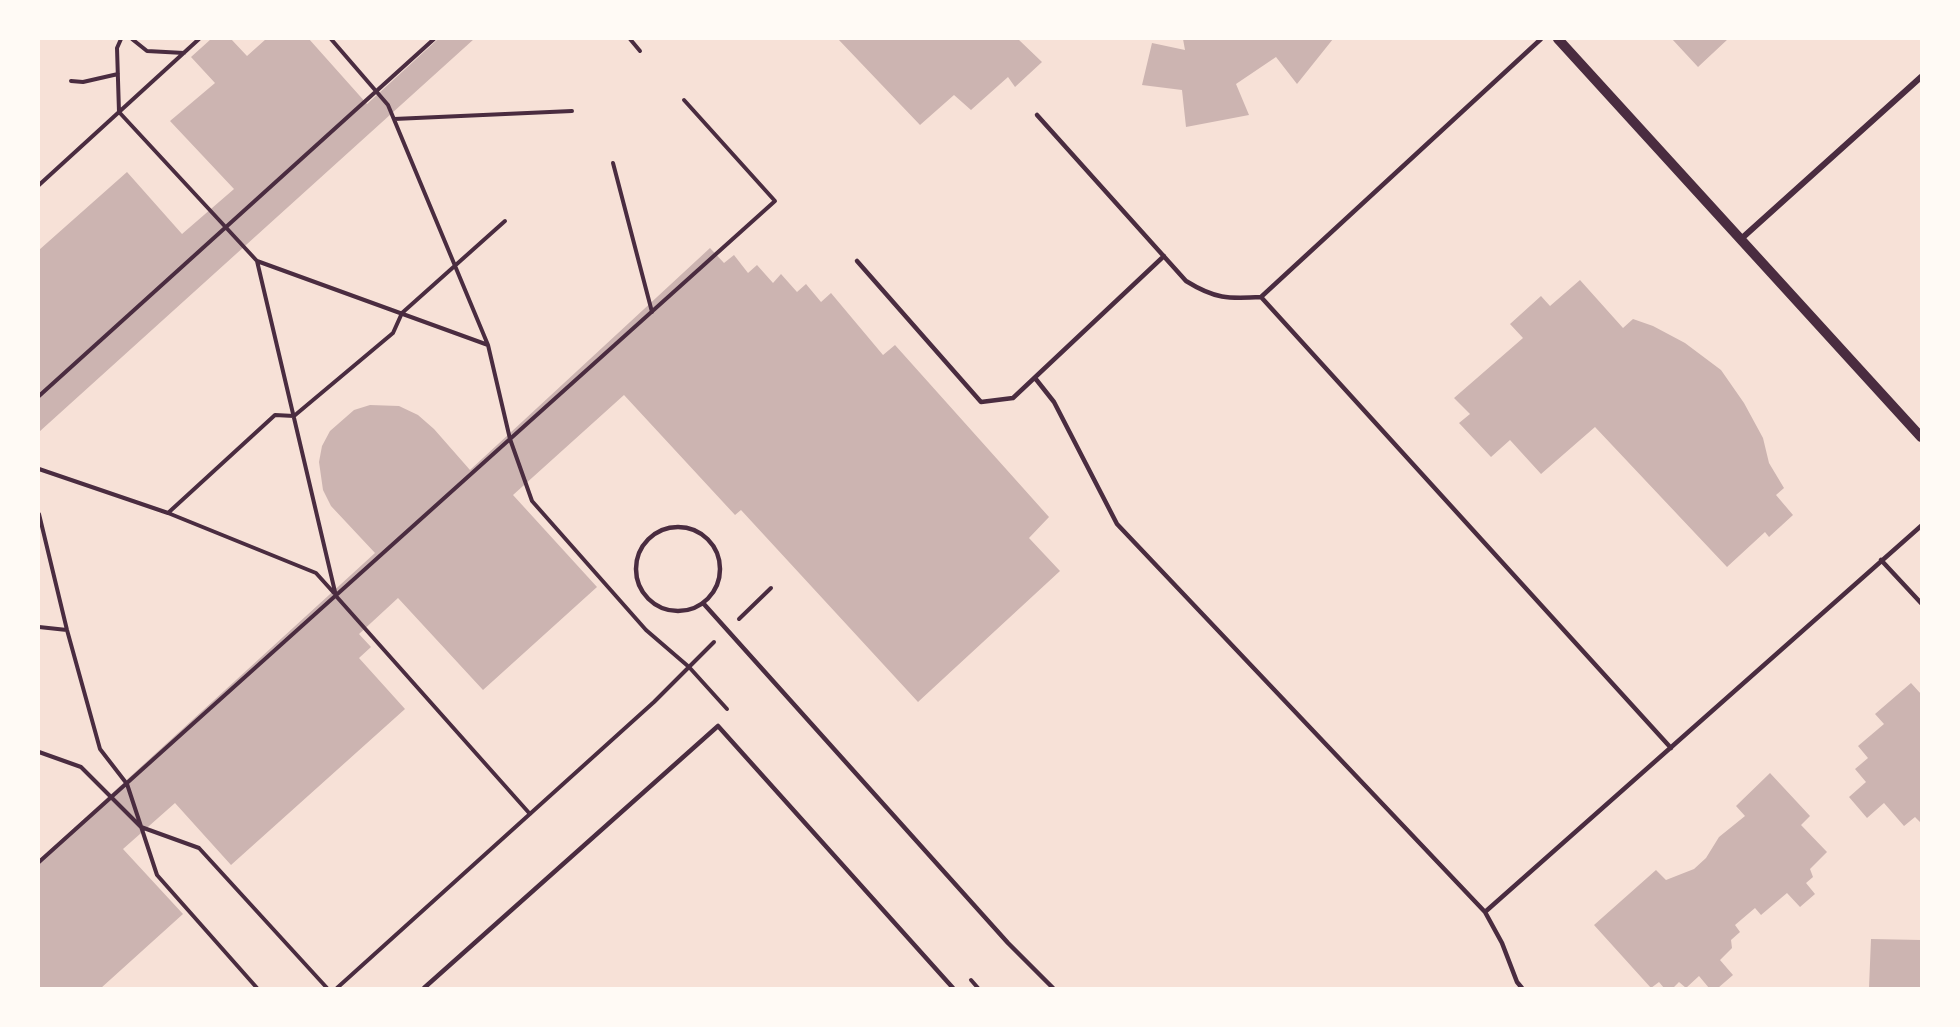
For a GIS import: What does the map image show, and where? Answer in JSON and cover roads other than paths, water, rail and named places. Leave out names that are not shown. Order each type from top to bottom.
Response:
[{"type":"street","points":[[1558,39],[1921,437]]},
{"type":"street","points":[[1741,239],[1921,77]]},
{"type":"lane","points":[[1037,115],[1186,281],[1206,294],[1227,299],[1261,297],[1541,39]]},
{"type":"lane","points":[[857,261],[981,402],[1013,398],[1164,256]]},
{"type":"lane","points":[[1261,297],[1671,748]]},
{"type":"lane","points":[[1035,378],[1054,402],[1117,524],[1485,912],[1522,988]]},
{"type":"lane","points":[[1485,912],[1921,526]]},
{"type":"lane","points":[[675,527],[701,534],[711,543],[717,555],[718,581],[703,603],[690,609],[675,611],[662,608],[645,595],[636,576],[636,562],[641,548],[650,537],[675,527]]},
{"type":"lane","points":[[1881,560],[1921,603]]},
{"type":"lane","points":[[703,603],[1008,943],[1053,988]]},
{"type":"lane","points":[[424,988],[718,726],[953,988]]}]
